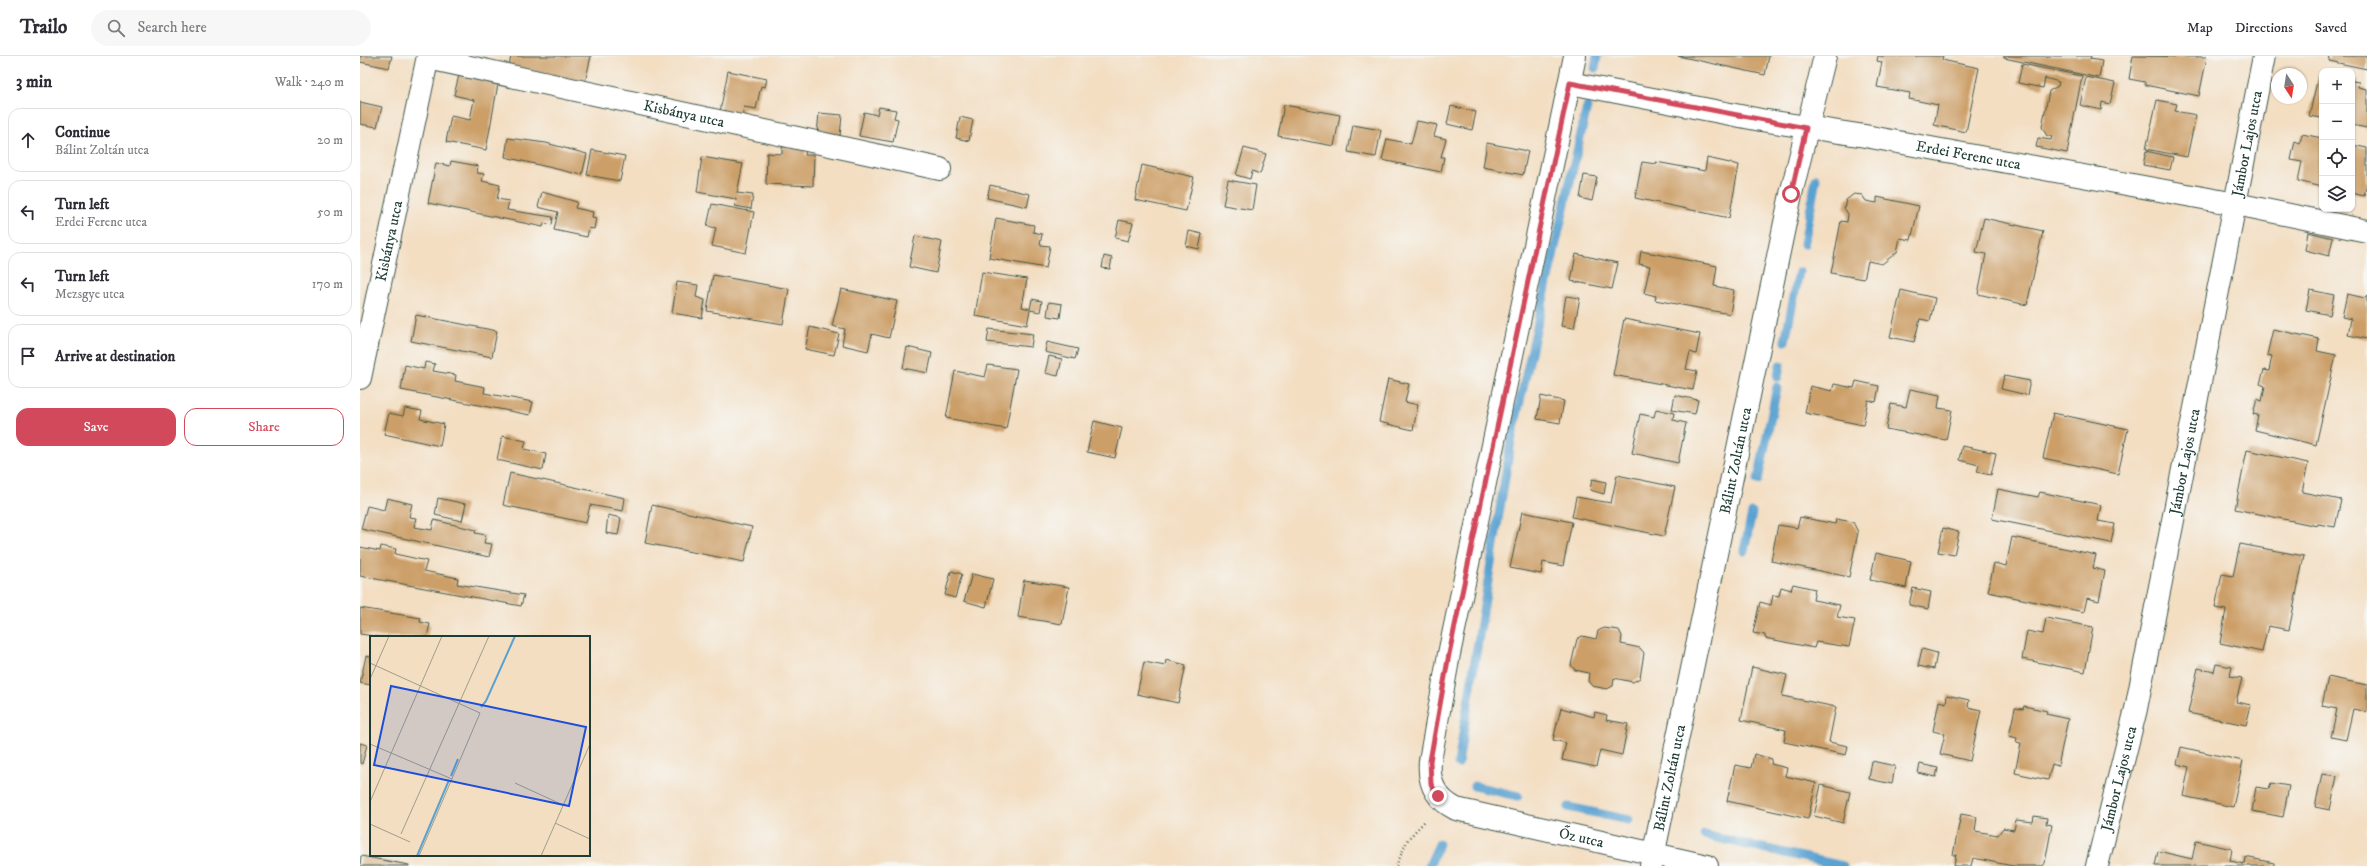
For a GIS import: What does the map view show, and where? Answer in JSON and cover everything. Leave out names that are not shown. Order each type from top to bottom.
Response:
[{"type":"street","points":[[1456,809],[1443,801],[1434,790],[1430,777],[1430,761],[1449,654],[1575,56]]},
{"type":"street","name":"Bálint Zoltán utca","points":[[1652,860],[1806,128],[1825,56]]},
{"type":"street","name":"Jámbor Lajos utca","points":[[2097,866],[2136,709],[2264,56]]},
{"type":"street","name":"Kisbánya utca","points":[[360,378],[428,57],[940,169]]},
{"type":"street","name":"Erdei Ferenc utca","points":[[1570,83],[1806,128],[1865,136],[2236,204],[2367,231]]},
{"type":"street","name":"Őz utca","points":[[1456,809],[1652,860],[1707,866]]},
{"type":"path","points":[[1396,866],[1408,839],[1425,821],[1438,812],[1456,809]]},
{"type":"building","points":[[360,56],[392,56],[389,68],[360,62]]},
{"type":"building","points":[[511,56],[591,56],[585,83],[509,66]]},
{"type":"building","points":[[1678,56],[1769,56],[1765,75]]},
{"type":"building","points":[[1878,56],[1943,56],[1942,60],[1979,68],[1966,132],[1934,125],[1938,105],[1909,99],[1910,93],[1877,87],[1882,62],[1877,61]]},
{"type":"building","points":[[2004,56],[2091,56],[2090,59],[2102,61],[2099,78],[2004,58]]},
{"type":"building","points":[[2133,56],[2207,57],[2199,96],[2145,85],[2145,82],[2129,79]]},
{"type":"building","points":[[2330,56],[2367,56],[2367,69],[2329,61]]},
{"type":"building","points":[[2022,64],[2082,76],[2067,153],[2036,147],[2038,138],[2051,140],[2052,136],[2047,136],[2042,127],[2049,91],[2058,86],[2059,82],[2045,78],[2043,88],[2018,83]]},
{"type":"building","points":[[728,71],[767,79],[765,87],[761,86],[756,109],[744,107],[742,116],[720,112]]},
{"type":"building","points":[[459,75],[498,84],[486,150],[446,142],[451,116],[470,120],[474,100],[454,95]]},
{"type":"building","points":[[2086,77],[2115,83],[2110,104],[2102,102],[2101,110],[2080,105]]},
{"type":"building","points":[[2318,78],[2319,78],[2319,118],[2309,116]]},
{"type":"building","points":[[2355,81],[2359,82],[2358,87],[2367,89],[2367,128],[2355,126]]},
{"type":"building","points":[[2157,100],[2177,104],[2175,111],[2196,115],[2187,157],[2146,149]]},
{"type":"building","points":[[360,102],[382,107],[377,127],[360,124]]},
{"type":"building","points":[[1284,105],[1340,115],[1334,146],[1278,136]]},
{"type":"building","points":[[1451,106],[1476,112],[1472,130],[1447,124]]},
{"type":"building","points":[[879,107],[896,110],[894,118],[898,119],[893,142],[859,136],[864,112],[877,115]]},
{"type":"building","points":[[819,113],[842,115],[840,136],[817,134]]},
{"type":"building","points":[[960,117],[973,120],[969,141],[956,138]]},
{"type":"building","points":[[1417,121],[1437,125],[1434,136],[1446,139],[1441,157],[1444,157],[1441,172],[1382,160],[1387,139],[1411,144]]},
{"type":"building","points":[[1353,125],[1381,130],[1376,157],[1348,152]]},
{"type":"building","points":[[2302,134],[2319,137],[2319,186],[2298,181],[2302,162],[2291,160],[2295,141],[2300,143]]},
{"type":"building","points":[[508,138],[546,143],[587,154],[582,175],[505,157]]},
{"type":"building","points":[[1487,143],[1528,151],[1523,175],[1483,167]]},
{"type":"building","points":[[2355,146],[2367,148],[2367,183],[2364,196],[2355,194]]},
{"type":"building","points":[[782,147],[806,148],[805,155],[814,155],[813,186],[766,184],[767,153],[782,154]]},
{"type":"building","points":[[1244,148],[1266,154],[1260,174],[1252,171],[1250,179],[1236,175]]},
{"type":"building","points":[[592,150],[625,156],[620,181],[587,175]]},
{"type":"building","points":[[2146,151],[2173,157],[2170,170],[2143,165]]},
{"type":"building","points":[[702,157],[743,164],[737,193],[753,195],[751,209],[735,206],[736,199],[697,192]]},
{"type":"building","points":[[1707,158],[1739,165],[1729,218],[1635,198],[1642,162],[1656,164],[1656,162],[1705,171]]},
{"type":"building","points":[[451,161],[478,166],[477,173],[484,174],[482,181],[500,185],[497,199],[509,201],[507,210],[553,217],[552,225],[544,223],[543,227],[428,203],[436,163],[450,166]]},
{"type":"building","points":[[1142,165],[1194,177],[1186,211],[1135,200]]},
{"type":"building","points":[[1584,175],[1597,177],[1592,201],[1580,198]]},
{"type":"building","points":[[1228,180],[1256,185],[1252,210],[1223,205]]},
{"type":"building","points":[[990,185],[1030,194],[1027,207],[987,198]]},
{"type":"building","points":[[542,192],[577,202],[575,208],[593,212],[592,217],[596,218],[594,229],[589,228],[587,237],[554,230],[558,212],[538,207]]},
{"type":"building","points":[[1854,194],[1862,195],[1866,201],[1877,203],[1877,197],[1919,206],[1911,240],[1900,238],[1897,252],[1882,264],[1868,261],[1864,279],[1831,273],[1841,221],[1847,222],[1848,214],[1844,208],[1846,200]]},
{"type":"building","points":[[712,204],[754,212],[746,253],[712,246],[716,228],[707,226]]},
{"type":"building","points":[[996,218],[1034,225],[1033,232],[1042,234],[1040,245],[1050,246],[1046,268],[989,258]]},
{"type":"building","points":[[1984,218],[2043,231],[2027,305],[1978,294],[1986,254],[1976,252]]},
{"type":"building","points":[[1119,220],[1133,223],[1128,241],[1115,238]]},
{"type":"building","points":[[1189,231],[1202,234],[1199,249],[1186,246]]},
{"type":"building","points":[[2308,232],[2333,238],[2329,256],[2305,250]]},
{"type":"building","points":[[915,236],[942,242],[936,273],[909,267]]},
{"type":"building","points":[[1641,251],[1717,266],[1714,286],[1734,290],[1730,314],[1655,300],[1656,296],[1644,293],[1650,266],[1639,264]]},
{"type":"building","points":[[1576,254],[1618,263],[1612,289],[1571,281]]},
{"type":"building","points":[[1104,256],[1112,258],[1110,269],[1102,268]]},
{"type":"building","points":[[982,272],[1027,279],[1022,307],[1030,309],[1032,299],[1042,301],[1040,312],[1030,310],[1027,325],[975,316]]},
{"type":"building","points":[[713,275],[789,289],[783,324],[707,311]]},
{"type":"building","points":[[677,282],[698,285],[696,297],[705,300],[702,318],[672,313]]},
{"type":"building","points":[[841,289],[897,301],[889,338],[872,334],[868,351],[842,345],[845,329],[832,326]]},
{"type":"building","points":[[1901,290],[1935,298],[1930,321],[1920,319],[1914,342],[1890,337]]},
{"type":"building","points":[[2310,290],[2334,295],[2330,315],[2306,310]]},
{"type":"building","points":[[2347,294],[2365,298],[2367,296],[2367,339],[2348,335],[2351,319],[2342,317]]},
{"type":"building","points":[[1566,296],[1580,298],[1574,328],[1561,326]]},
{"type":"building","points":[[1049,302],[1062,304],[1060,318],[1047,316]]},
{"type":"building","points":[[416,315],[497,331],[492,357],[411,341]]},
{"type":"building","points":[[1624,319],[1700,334],[1696,354],[1690,352],[1686,369],[1697,371],[1693,390],[1613,375]]},
{"type":"building","points":[[810,327],[839,334],[834,355],[805,349]]},
{"type":"building","points":[[989,329],[1033,334],[1031,347],[987,342]]},
{"type":"building","points":[[2273,329],[2319,339],[2317,351],[2336,355],[2316,445],[2255,430],[2258,415],[2253,414],[2257,399],[2262,401],[2265,386],[2260,384],[2264,370],[2269,371],[2272,356],[2267,355]]},
{"type":"building","points":[[1047,342],[1078,349],[1075,359],[1045,352]]},
{"type":"building","points":[[907,347],[932,353],[928,373],[903,368]]},
{"type":"building","points":[[1049,356],[1062,359],[1058,376],[1045,373]]},
{"type":"building","points":[[425,362],[435,364],[433,371],[456,375],[455,381],[485,387],[484,393],[533,402],[530,415],[401,390],[405,365],[424,369]]},
{"type":"building","points":[[988,365],[1017,369],[1006,429],[946,418],[955,371],[985,377]]},
{"type":"building","points":[[2004,376],[2030,381],[2027,395],[2001,389]]},
{"type":"building","points":[[1388,379],[1409,384],[1405,402],[1418,405],[1413,430],[1379,422]]},
{"type":"building","points":[[1856,381],[1879,386],[1876,402],[1868,400],[1863,425],[1805,413],[1810,386],[1832,391],[1834,384],[1854,388]]},
{"type":"building","points":[[1910,389],[1940,395],[1938,408],[1952,410],[1946,440],[1886,429],[1891,404],[1906,407]]},
{"type":"building","points":[[1675,395],[1698,400],[1695,414],[1672,410]]},
{"type":"building","points":[[1541,396],[1564,401],[1560,423],[1537,419]]},
{"type":"building","points":[[405,408],[422,411],[420,419],[444,424],[440,446],[384,434],[389,413],[403,416]]},
{"type":"building","points":[[1656,409],[1674,413],[1673,420],[1686,423],[1678,463],[1632,453],[1640,414],[1654,417]]},
{"type":"building","points":[[2053,413],[2128,429],[2118,474],[2043,458]]},
{"type":"building","points":[[1094,421],[1122,428],[1115,458],[1087,452]]},
{"type":"building","points":[[502,436],[526,441],[524,449],[546,454],[543,470],[497,460]]},
{"type":"building","points":[[1962,446],[1996,453],[1991,475],[1977,472],[1979,465],[1959,460]]},
{"type":"building","points":[[2247,450],[2308,463],[2302,492],[2341,500],[2335,527],[2318,524],[2317,526],[2235,509]]},
{"type":"building","points":[[510,473],[625,498],[623,511],[590,505],[586,523],[503,505]]},
{"type":"building","points":[[1617,475],[1675,487],[1664,536],[1572,517],[1576,497],[1611,503]]},
{"type":"building","points":[[1592,479],[1606,482],[1604,494],[1590,490]]},
{"type":"building","points":[[1998,489],[2038,497],[2040,492],[2101,505],[2098,521],[2115,524],[2111,543],[1992,519]]},
{"type":"building","points":[[387,498],[412,504],[409,517],[416,518],[414,527],[432,530],[434,520],[476,530],[475,533],[486,535],[484,543],[492,544],[489,557],[361,529],[367,506],[384,510]]},
{"type":"building","points":[[438,498],[466,504],[462,521],[435,515]]},
{"type":"building","points":[[652,505],[752,527],[744,562],[645,543]]},
{"type":"building","points":[[1522,512],[1572,522],[1563,566],[1543,562],[1541,574],[1510,568]]},
{"type":"building","points":[[608,515],[621,518],[618,535],[606,533]]},
{"type":"building","points":[[1800,517],[1835,524],[1836,519],[1853,522],[1858,532],[1849,577],[1771,561],[1778,525],[1797,528]]},
{"type":"building","points":[[1943,528],[1959,532],[1954,555],[1938,552]]},
{"type":"building","points":[[2012,537],[2096,555],[2093,568],[2105,571],[2099,601],[2087,598],[2084,612],[1988,592],[1994,563],[2006,566]]},
{"type":"building","points":[[2240,544],[2304,556],[2289,630],[2268,626],[2262,652],[2220,643],[2226,610],[2215,608],[2222,574],[2233,576]]},
{"type":"building","points":[[381,546],[396,549],[395,554],[427,561],[424,571],[458,578],[457,584],[524,595],[521,606],[360,576],[360,547],[380,551]]},
{"type":"building","points":[[1876,553],[1911,561],[1906,588],[1870,580]]},
{"type":"building","points":[[951,571],[962,574],[955,598],[945,595]]},
{"type":"building","points":[[972,574],[993,579],[986,607],[964,601]]},
{"type":"building","points":[[1024,580],[1069,587],[1062,624],[1018,617]]},
{"type":"building","points":[[1793,584],[1815,589],[1813,600],[1840,605],[1837,617],[1855,620],[1849,647],[1816,642],[1814,648],[1765,638],[1765,635],[1753,633],[1760,602],[1771,605],[1773,595],[1779,596],[1781,587],[1791,590]]},
{"type":"building","points":[[1913,588],[1931,592],[1928,609],[1909,605]]},
{"type":"building","points":[[360,608],[421,618],[420,622],[430,624],[427,636],[374,636],[360,634]]},
{"type":"building","points":[[2046,618],[2093,627],[2085,672],[2022,659],[2027,631],[2043,634]]},
{"type":"building","points":[[1604,628],[1619,630],[1622,636],[1621,644],[1640,648],[1644,653],[1640,678],[1633,682],[1614,678],[1613,686],[1607,689],[1592,686],[1588,681],[1589,673],[1575,670],[1571,665],[1577,639],[1582,636],[1596,639],[1598,631]]},
{"type":"building","points":[[1922,649],[1937,653],[1934,669],[1918,666]]},
{"type":"building","points":[[366,656],[370,657],[370,685],[360,683]]},
{"type":"building","points":[[1166,660],[1186,665],[1178,703],[1137,694],[1144,662],[1165,666]]},
{"type":"building","points":[[2216,664],[2232,667],[2230,676],[2242,678],[2236,702],[2251,705],[2246,725],[2188,713],[2198,668],[2214,672]]},
{"type":"building","points":[[1752,667],[1787,675],[1782,696],[1836,707],[1829,742],[1848,746],[1846,755],[1784,742],[1786,730],[1741,720]]},
{"type":"building","points":[[2328,677],[2367,685],[2367,712],[2353,709],[2346,740],[2331,737],[2337,709],[2322,706]]},
{"type":"building","points":[[1947,695],[1969,700],[1968,707],[1981,710],[1970,761],[1940,754],[1945,734],[1933,731],[1939,701],[1946,703]]},
{"type":"building","points":[[2024,706],[2047,711],[2046,714],[2068,719],[2058,766],[2052,764],[2048,780],[2015,773],[2021,743],[2016,742],[2017,738],[2009,736],[2015,708],[2023,709]]},
{"type":"building","points":[[1561,708],[1594,717],[1595,712],[1607,715],[1606,720],[1628,724],[1622,755],[1600,750],[1596,767],[1562,760],[1566,743],[1553,740]]},
{"type":"building","points":[[360,743],[367,745],[362,764],[360,763]]},
{"type":"building","points":[[2181,747],[2243,761],[2233,807],[2183,796],[2189,767],[2177,764]]},
{"type":"building","points":[[1754,754],[1772,759],[1771,764],[1787,768],[1785,776],[1816,783],[1808,819],[1727,801],[1735,765],[1751,768]]},
{"type":"building","points":[[1872,761],[1895,766],[1892,784],[1869,779]]},
{"type":"building","points":[[1920,764],[1938,768],[1936,777],[1918,773]]},
{"type":"building","points":[[2322,774],[2337,776],[2330,810],[2315,807]]},
{"type":"building","points":[[2271,783],[2289,786],[2283,817],[2252,811],[2256,787],[2269,789]]},
{"type":"building","points":[[1821,785],[1850,792],[1843,823],[1814,816]]},
{"type":"building","points":[[1961,814],[1977,817],[1975,831],[1998,835],[2003,828],[2014,830],[2016,820],[2033,822],[2034,816],[2047,818],[2046,824],[2052,825],[2045,863],[2043,866],[2013,866],[1973,858],[1971,866],[1954,866],[1956,855],[1953,855]]},
{"type":"building","points":[[2196,841],[2232,849],[2230,861],[2244,864],[2245,857],[2274,863],[2274,866],[2155,866],[2158,851],[2192,859]]},
{"type":"building","points":[[361,856],[409,865],[409,866],[360,866]]},
{"type":"waterway","points":[[1595,68],[1597,56]]},
{"type":"waterway","points":[[1458,764],[1511,441],[1587,107]]},
{"type":"waterway","points":[[1804,244],[1816,179]]},
{"type":"waterway","points":[[1785,341],[1799,272]]},
{"type":"waterway","points":[[1778,377],[1780,365]]},
{"type":"waterway","points":[[1758,480],[1777,387]]},
{"type":"waterway","points":[[1744,551],[1752,513]]},
{"type":"waterway","points":[[1474,786],[1518,796]]},
{"type":"waterway","points":[[1568,807],[1629,820]]},
{"type":"waterway","points":[[1704,835],[1843,866]]},
{"type":"waterway","points":[[1429,866],[1439,844]]},
{"type":"route","points":[[1438,796],[1431,784],[1429,770],[1449,654],[1570,83],[1806,128],[1791,194]]}]
